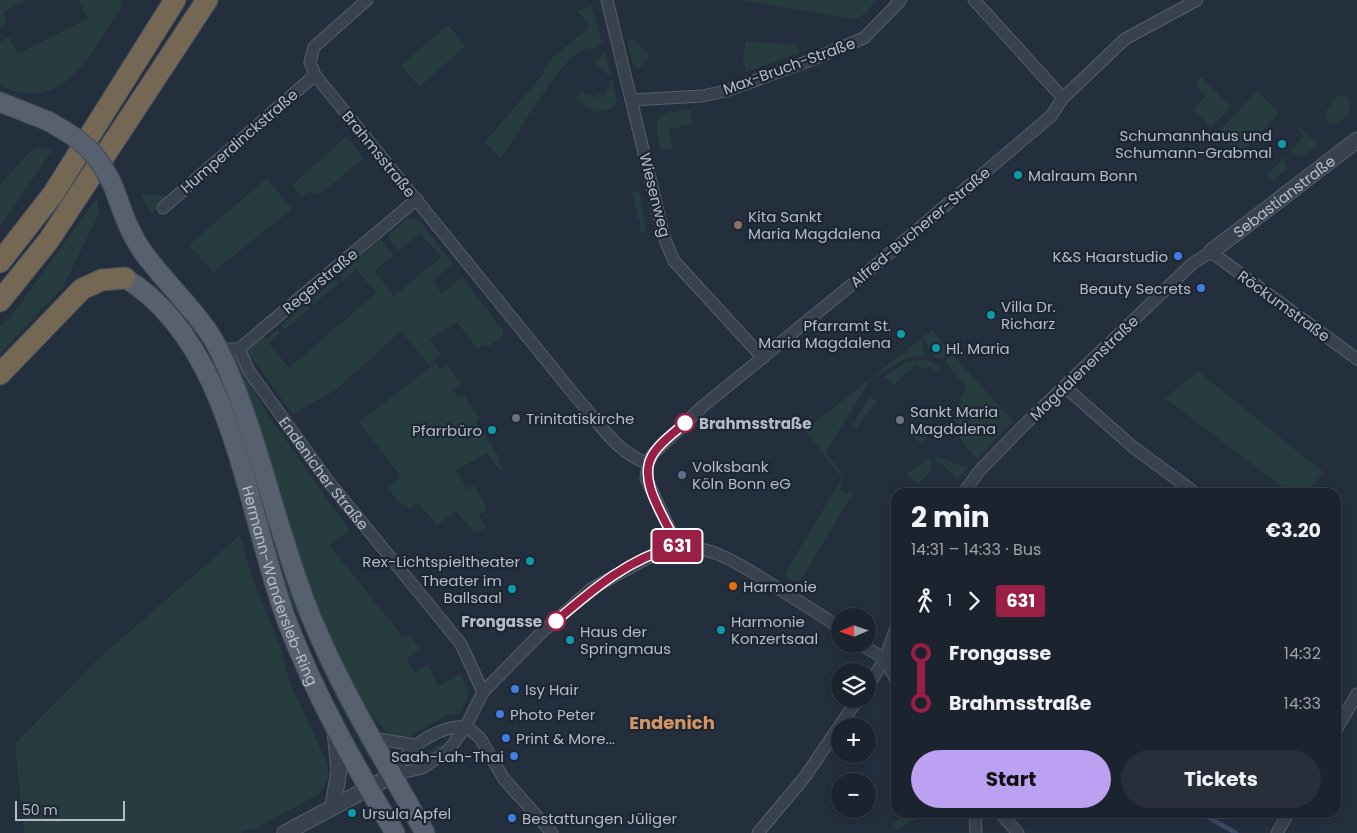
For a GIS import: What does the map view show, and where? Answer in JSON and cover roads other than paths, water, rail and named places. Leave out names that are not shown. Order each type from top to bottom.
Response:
[{"type":"highway","points":[[0,262],[53,194],[175,0]]},
{"type":"highway","points":[[0,302],[49,240],[207,0]]},
{"type":"highway","points":[[0,374],[82,289],[102,280],[125,278]]},
{"type":"main road","points":[[0,102],[48,121],[93,152],[106,170],[133,235],[145,255],[218,349]]},
{"type":"main road","points":[[125,278],[156,303],[182,332]]},
{"type":"main road","points":[[168,284],[182,332]]},
{"type":"main road","name":"Hermann-Wandersleb-Ring","points":[[182,332],[208,374],[231,431],[272,577],[290,628],[334,724],[395,833]]},
{"type":"main road","name":"Hermann-Wandersleb-Ring","points":[[218,349],[235,386],[309,612],[347,693],[425,833]]},
{"type":"street","points":[[315,76],[310,62],[314,47],[367,0]]},
{"type":"street","name":"Wiesenweg","points":[[607,0],[665,240],[674,261],[763,358]]},
{"type":"street","name":"Max-Bruch-Straße","points":[[631,100],[702,96],[726,91],[806,62],[864,38],[901,0]]},
{"type":"street","points":[[974,0],[1063,98]]},
{"type":"street","name":"Alfred-Bucherer-Straße","points":[[648,463],[663,443],[702,406],[763,358],[1051,116],[1063,98],[1125,39],[1196,0]]},
{"type":"street","name":"Brahmsstraße","points":[[315,76],[417,199],[456,252],[581,402],[622,449],[636,460],[648,463]]},
{"type":"street","name":"Humperdinckstraße","points":[[163,208],[315,76]]},
{"type":"street","name":"Sebastianstraße","points":[[1211,252],[1357,140]]},
{"type":"street","name":"Regerstraße","points":[[240,349],[417,199]]},
{"type":"street","name":"Röckumstraße","points":[[1211,252],[1357,359]]},
{"type":"street","name":"Magdalenenstraße","points":[[967,488],[980,470],[1193,263],[1211,252]]},
{"type":"street","points":[[218,349],[240,349]]},
{"type":"street","name":"Endenicher Straße","points":[[240,349],[248,371],[334,488],[461,644],[483,692]]},
{"type":"street","points":[[1065,387],[1133,447],[1189,488]]},
{"type":"street","points":[[648,463],[646,478],[677,546]]},
{"type":"street","points":[[285,833],[393,775],[422,768],[448,751],[466,726],[483,692],[540,635],[591,589],[637,562],[664,549],[677,546],[697,547],[755,572],[831,622]]},
{"type":"street","points":[[876,673],[885,659],[891,642]]},
{"type":"street","points":[[875,653],[885,659],[891,670]]},
{"type":"street","points":[[1341,721],[1357,694]]},
{"type":"street","points":[[758,833],[804,778],[852,708]]},
{"type":"street","points":[[333,806],[338,770],[334,724]]},
{"type":"street","points":[[393,775],[404,756],[415,745],[449,727],[466,726],[480,738],[504,779],[552,833]]},
{"type":"street","points":[[372,738],[415,745]]},
{"type":"street","points":[[975,818],[976,833]]},
{"type":"street","points":[[1004,818],[1018,833]]},
{"type":"street","points":[[1277,833],[1286,818]]},
{"type":"waterway","points":[[1210,818],[1236,833]]},
{"type":"place","name":"Schumannhaus und Schumann-Grabmal","points":[[1282,144]]},
{"type":"place","name":"Malraum Bonn","points":[[1018,175]]},
{"type":"place","name":"Kita Sankt Maria Magdalena","points":[[738,225]]},
{"type":"place","name":"K&S Haarstudio","points":[[1178,256]]},
{"type":"place","name":"Beauty Secrets","points":[[1201,288]]},
{"type":"place","name":"Villa Dr. Richarz","points":[[991,315]]},
{"type":"place","name":"Pfarramt St. Maria Magdalena","points":[[901,334]]},
{"type":"place","name":"Hl. Maria","points":[[936,348]]},
{"type":"place","name":"Trinitatiskirche","points":[[516,418]]},
{"type":"place","name":"Sankt Maria Magdalena","points":[[900,420]]},
{"type":"place","name":"Brahmsstraße","points":[[685,423]]},
{"type":"place","name":"Pfarrbüro","points":[[492,430]]},
{"type":"place","name":"Volksbank Köln Bonn eG","points":[[682,475]]},
{"type":"place","name":"Rex-Lichtspieltheater","points":[[530,561]]},
{"type":"place","name":"Harmonie","points":[[733,586]]},
{"type":"place","name":"Theater im Ballsaal","points":[[512,589]]},
{"type":"place","name":"Frongasse","points":[[556,621]]},
{"type":"place","name":"Harmonie Konzertsaal","points":[[721,630]]},
{"type":"place","name":"Haus der Springmaus","points":[[570,640]]},
{"type":"place","name":"Isy Hair","points":[[515,689]]},
{"type":"place","name":"Photo Peter","points":[[500,714]]},
{"type":"place","name":"Print & More...","points":[[506,738]]},
{"type":"place","name":"Saah-Lah-Thai","points":[[514,756]]},
{"type":"place","name":"Ursula Apfel","points":[[352,813]]},
{"type":"place","name":"Bestattungen Jüliger","points":[[512,818]]},
{"type":"district","name":"Endenich","points":[[672,722]]}]
